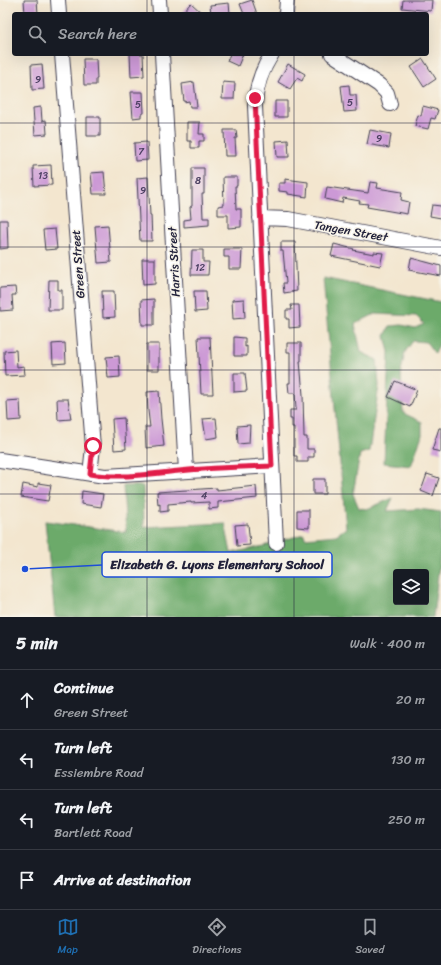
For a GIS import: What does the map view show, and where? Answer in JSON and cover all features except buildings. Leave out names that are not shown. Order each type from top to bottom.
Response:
[{"type":"street","points":[[58,0],[59,12]]},
{"type":"street","points":[[159,0],[160,12]]},
{"type":"street","points":[[286,12],[287,0]]},
{"type":"street","name":"Green Street","points":[[62,56],[93,446],[90,474]]},
{"type":"street","name":"Harris Street","points":[[162,56],[186,470]]},
{"type":"street","points":[[271,56],[260,76],[255,98],[276,543]]},
{"type":"street","points":[[335,56],[379,85],[387,93],[390,104]]},
{"type":"street","name":"Tangen Street","points":[[260,218],[288,219],[441,248]]},
{"type":"street","points":[[0,460],[9,460],[105,476],[272,466]]},
{"type":"green space","points":[[323,278],[441,302],[441,340],[435,354],[426,342],[413,341],[405,352],[401,372],[403,413],[422,422],[422,435],[411,466],[384,463],[389,352],[385,336],[390,326],[402,325],[415,328],[424,324],[416,316],[375,314],[355,324],[361,352],[377,360],[379,386],[369,451],[360,454],[353,494],[359,508],[367,509],[393,498],[387,511],[418,509],[441,512],[441,548],[433,617],[55,617],[45,521],[126,532],[123,486],[143,486],[144,527],[225,523],[231,553],[260,547],[304,534],[305,538],[336,535],[346,528]]},
{"type":"place","name":"Elizabeth G. Lyons Elementary School","points":[[25,569]]},
{"type":"route","points":[[93,446],[90,474],[99,476],[272,466],[255,98]]}]
